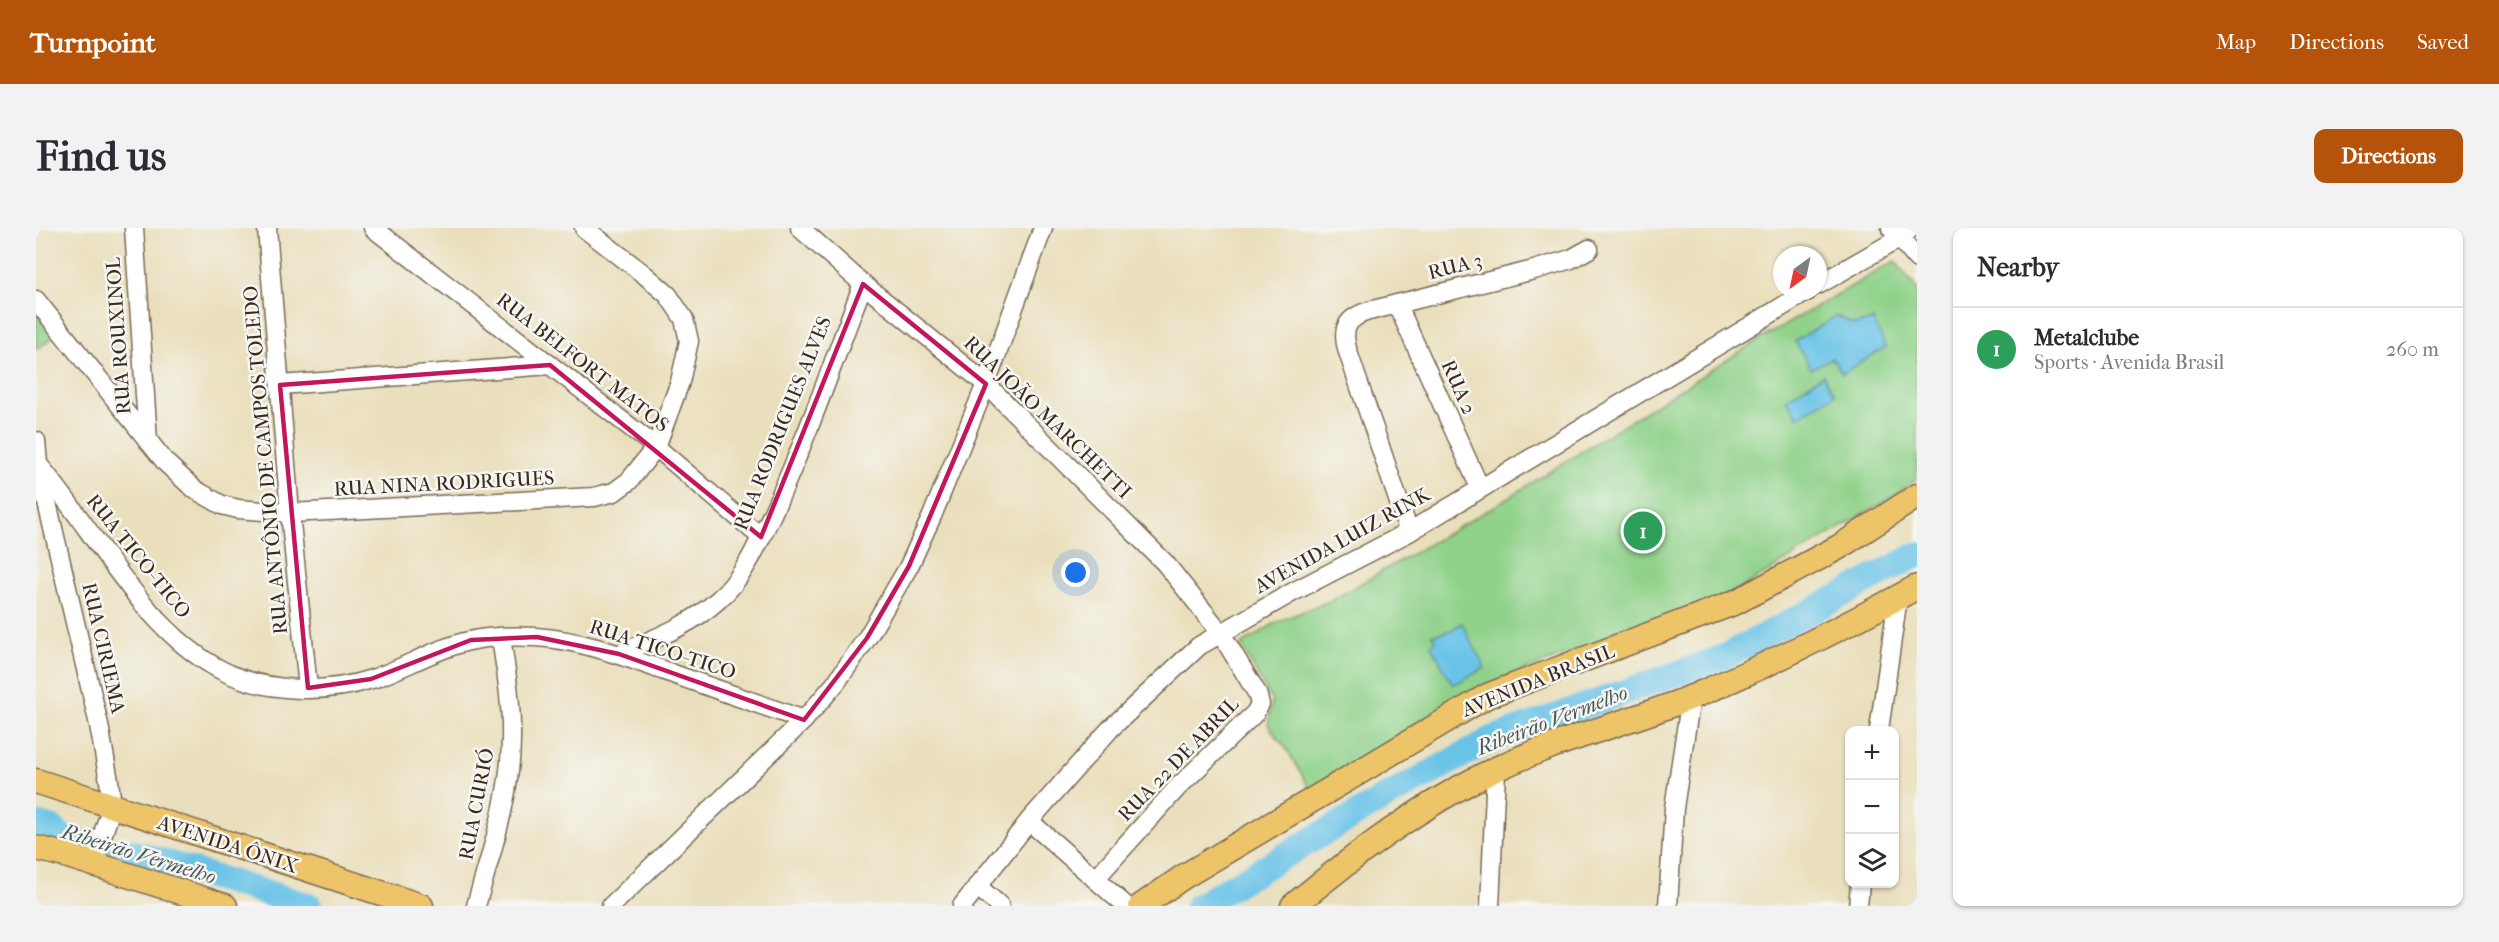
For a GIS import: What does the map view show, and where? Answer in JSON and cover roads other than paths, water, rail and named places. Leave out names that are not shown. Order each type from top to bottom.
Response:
[{"type":"main road","name":"AVENIDA BRASIL","points":[[1141,906],[1201,866],[1487,696],[1736,602],[1839,547],[1917,496]]},
{"type":"main road","points":[[1298,904],[1333,872],[1427,807],[1496,769],[1691,697],[1778,658],[1907,592]]},
{"type":"main road","name":"AVENIDA ÔNIX","points":[[36,781],[111,810],[421,906]]},
{"type":"main road","points":[[36,848],[94,861],[225,906]]},
{"type":"street","name":"RUA ROUXINOL","points":[[134,228],[148,441]]},
{"type":"street","name":"RUA ANTÔNIO DE CAMPOS TOLEDO","points":[[267,228],[290,513],[308,688]]},
{"type":"street","name":"RUA BELFORT MATOS","points":[[373,228],[656,447],[761,537]]},
{"type":"street","name":"RUA NINA RODRIGUES","points":[[36,300],[148,441],[183,480],[206,497],[238,509],[290,513],[594,497],[614,492],[629,481],[656,447],[681,382],[689,351],[689,341],[684,319],[678,307],[658,286],[584,228]]},
{"type":"street","name":"RUA JOÃO MARCHETTI","points":[[800,228],[863,284],[986,384],[1165,563],[1220,633]]},
{"type":"street","points":[[611,906],[804,720],[835,684],[867,638],[909,566],[986,384],[1043,228]]},
{"type":"street","points":[[1827,279],[1901,231],[1917,259]]},
{"type":"street","name":"RUA 3","points":[[1409,532],[1344,338],[1346,328],[1356,316],[1534,270],[1579,256],[1589,249]]},
{"type":"street","name":"RUA RODRIGUES ALVES","points":[[619,654],[701,615],[720,599],[736,580],[761,537],[787,480],[863,284]]},
{"type":"street","name":"AVENIDA LUIZ RINK","points":[[962,906],[1029,821],[1111,728],[1199,646],[1409,532],[1793,300]]},
{"type":"street","name":"RUA 2","points":[[1397,304],[1480,488]]},
{"type":"street","points":[[280,386],[550,365]]},
{"type":"street","name":"RUA CIRIEMA","points":[[36,441],[37,463],[99,724],[111,810],[94,861]]},
{"type":"street","name":"RUA TICO-TICO","points":[[37,463],[157,619],[183,644],[222,671],[244,679],[266,685],[336,687],[387,673],[439,649],[471,640],[537,638],[619,654],[804,720]]},
{"type":"street","points":[[1880,726],[1907,592]]},
{"type":"street","name":"RUA 22 DE ABRIL","points":[[1095,879],[1178,787],[1259,707],[1260,700],[1257,693],[1220,633]]},
{"type":"street","name":"RUA CURIÓ","points":[[476,906],[497,832],[512,740],[508,681],[501,638]]},
{"type":"street","points":[[1668,906],[1674,808],[1691,697]]},
{"type":"street","points":[[1490,906],[1496,769]]},
{"type":"street","points":[[1029,821],[1126,906]]},
{"type":"street","points":[[977,886],[1000,906]]},
{"type":"street","points":[[1858,906],[1860,888]]},
{"type":"water","points":[[1836,316],[1854,325],[1873,320],[1886,347],[1842,374],[1832,358],[1811,369],[1795,341]]},
{"type":"water","points":[[1823,375],[1835,394],[1798,417],[1786,399]]},
{"type":"water","points":[[1462,623],[1485,668],[1453,685],[1431,645],[1435,640],[1432,635],[1451,630]]},
{"type":"waterway","name":"Ribeirão Vermelho","points":[[1198,906],[1379,801],[1494,738],[1724,657],[1917,555]]},
{"type":"waterway","name":"Ribeirão Vermelho","points":[[36,824],[54,829]]},
{"type":"waterway","name":"Ribeirão Vermelho","points":[[54,829],[131,852]]},
{"type":"waterway","name":"Ribeirão Vermelho","points":[[131,852],[310,906]]},
{"type":"place","name":"Metalclube","points":[[1643,531]]}]
